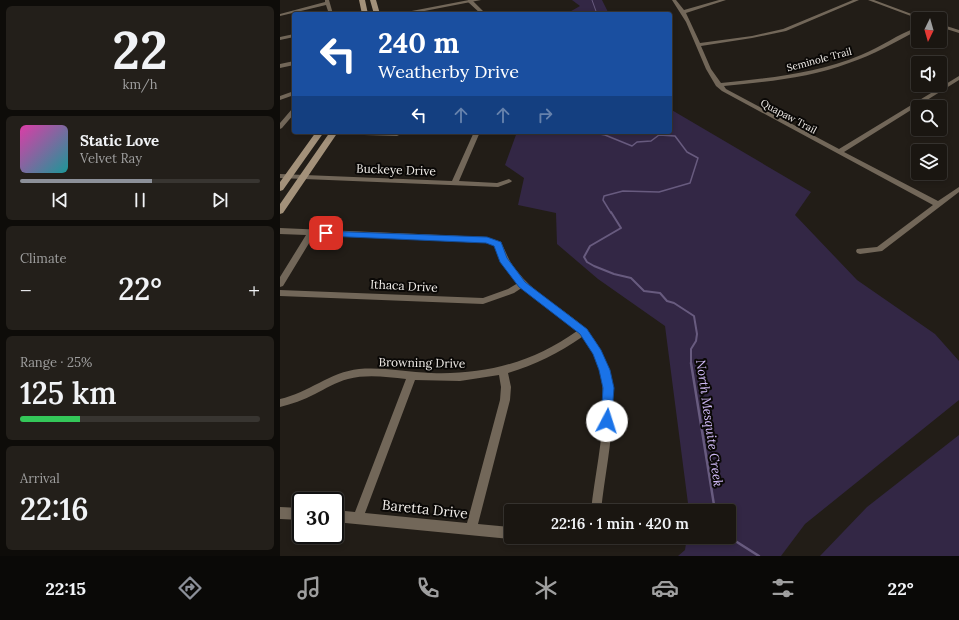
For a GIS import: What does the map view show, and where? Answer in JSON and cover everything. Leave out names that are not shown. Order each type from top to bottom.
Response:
[{"type":"main road","points":[[362,0],[365,12]]},
{"type":"main road","points":[[373,0],[376,12]]},
{"type":"main road","points":[[280,188],[284,177],[318,134]]},
{"type":"main road","points":[[280,211],[333,134]]},
{"type":"street","points":[[421,12],[478,0]]},
{"type":"street","name":"Quapaw Trail","points":[[674,0],[684,12],[712,77],[718,85],[729,94],[939,205]]},
{"type":"street","points":[[684,12],[724,0]]},
{"type":"street","points":[[699,45],[747,38],[784,30],[857,0]]},
{"type":"street","points":[[870,0],[911,15]]},
{"type":"street","points":[[470,1],[482,12]]},
{"type":"street","points":[[280,15],[328,2],[330,12]]},
{"type":"street","points":[[947,28],[959,32]]},
{"type":"street","name":"Seminole Trail","points":[[718,85],[779,78],[831,67],[863,56],[911,32]]},
{"type":"street","points":[[280,39],[292,36]]},
{"type":"street","points":[[280,66],[292,63]]},
{"type":"street","points":[[839,152],[959,78]]},
{"type":"street","points":[[280,98],[292,94]]},
{"type":"street","points":[[280,127],[292,112]]},
{"type":"street","points":[[454,184],[475,134]]},
{"type":"street","name":"Buckeye Drive","points":[[284,177],[498,185],[510,181]]},
{"type":"street","points":[[860,251],[879,249],[959,190]]},
{"type":"street","points":[[280,232],[487,240],[498,244],[503,260],[522,284],[583,332],[597,352],[604,370],[608,388],[609,406],[597,504]]},
{"type":"street","points":[[280,284],[311,233]]},
{"type":"street","name":"Ithaca Drive","points":[[280,293],[483,301],[511,291],[522,284]]},
{"type":"street","name":"Browning Drive","points":[[280,403],[301,397],[344,377],[359,373],[442,378],[484,375],[503,371],[550,354],[583,332]]},
{"type":"street","points":[[471,529],[505,400],[506,387],[503,371]]},
{"type":"street","points":[[358,518],[412,376]]},
{"type":"street","points":[[280,513],[292,514]]},
{"type":"street","name":"Baretta Drive","points":[[344,517],[504,532]]},
{"type":"shaded area","points":[[572,0],[602,0],[608,12],[570,12],[580,6]]},
{"type":"shaded area","points":[[672,110],[811,192],[795,215],[857,280],[935,334],[959,361],[959,400],[805,524],[781,556],[678,556],[685,550],[686,544],[736,544],[736,504],[688,504],[665,326],[598,279],[557,244],[556,213],[518,205],[524,178],[505,165],[516,134],[672,134]]},
{"type":"shaded area","points":[[959,435],[959,556],[820,556],[867,507]]},
{"type":"waterway","name":"North Mesquite Creek","points":[[592,0],[596,12]]},
{"type":"waterway","name":"North Mesquite Creek","points":[[600,134],[632,146],[637,142],[651,141],[659,135],[675,136],[687,152],[698,158],[690,183],[659,192],[623,191],[604,196],[603,200],[611,213]]},
{"type":"waterway","name":"North Mesquite Creek","points":[[611,212],[621,228],[590,246],[584,257],[587,262],[594,266],[614,274],[631,278],[644,291],[660,293],[667,301],[674,303],[694,316],[697,334],[696,341],[691,349],[691,363]]},
{"type":"waterway","name":"North Mesquite Creek","points":[[691,363],[714,504]]},
{"type":"waterway","name":"North Mesquite Creek","points":[[736,541],[759,556]]},
{"type":"route","points":[[326,233],[487,240],[498,244],[503,260],[509,270],[522,284],[583,332],[597,352],[604,370],[608,388],[609,406],[607,421]]}]
